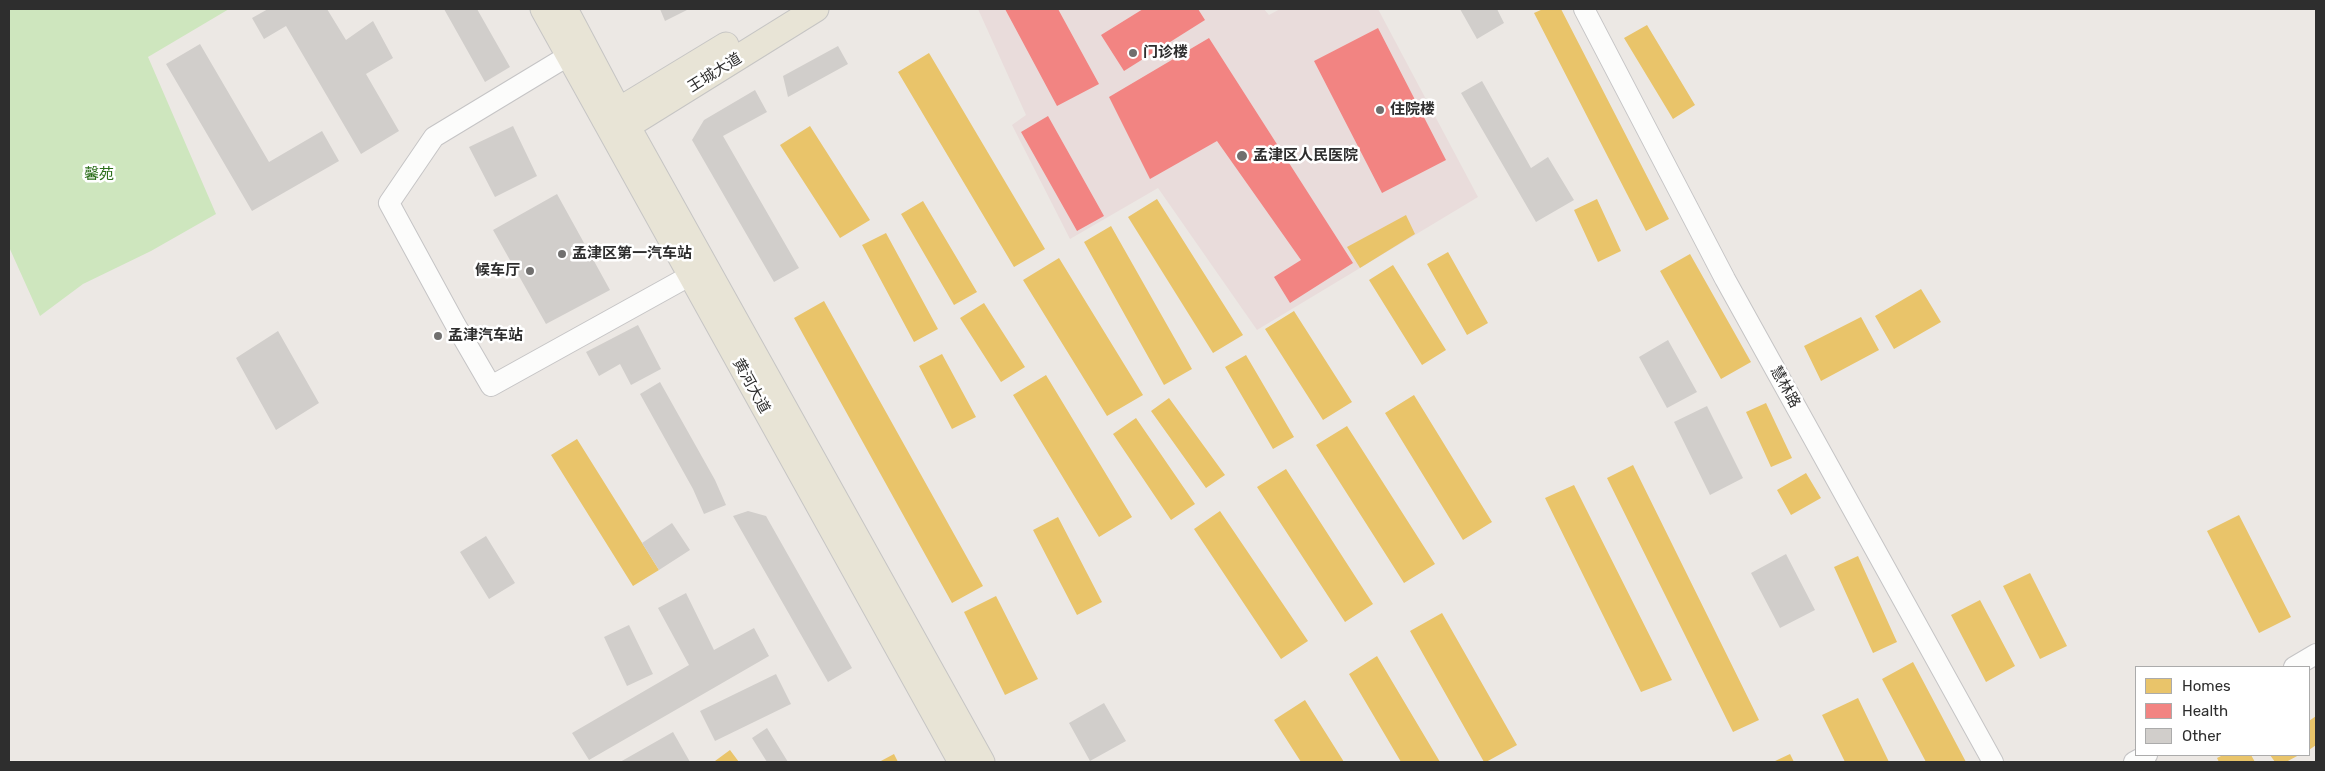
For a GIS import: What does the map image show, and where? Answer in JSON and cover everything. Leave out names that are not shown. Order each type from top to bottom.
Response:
[{"type":"main road","name":"黄河大道","points":[[543,9],[576,51],[616,123],[961,762]]},
{"type":"main road","name":"黄河大道","points":[[565,9],[576,51]]},
{"type":"main road","name":"王城大道","points":[[616,123],[786,9]]},
{"type":"main road","name":"王城大道","points":[[616,123],[816,9]]},
{"type":"main road","name":"黄河大道","points":[[698,272],[982,762]]},
{"type":"street","name":"慧林路","points":[[1584,9],[1725,279],[1993,762]]},
{"type":"street","points":[[576,51],[434,137],[388,203],[491,386],[698,272]]},
{"type":"street","points":[[2296,666],[2316,654]]},
{"type":"street","points":[[2134,762],[2145,756]]},
{"type":"shaded area","name":"孟津区人民医院","points":[[978,9],[1264,9],[1269,15],[1280,9],[1378,9],[1478,197],[1257,330],[1158,188],[1070,239],[1012,125],[1026,115]]},
{"type":"green space","name":"馨苑","points":[[9,9],[229,9],[148,57],[216,214],[151,251],[83,284],[40,316],[9,247]]},
{"type":"building: Homes","points":[[1543,9],[1561,9],[1669,219],[1646,231],[1534,13]]},
{"type":"building: Homes","points":[[1647,25],[1695,105],[1673,119],[1624,38]]},
{"type":"building: Homes","points":[[929,53],[1045,249],[1014,267],[898,72]]},
{"type":"building: Homes","points":[[810,126],[870,220],[840,238],[780,145]]},
{"type":"building: Homes","points":[[1157,199],[1243,335],[1213,353],[1128,217]]},
{"type":"building: Homes","points":[[1597,199],[1621,251],[1598,262],[1574,210]]},
{"type":"building: Homes","points":[[923,201],[977,292],[954,305],[901,214]]},
{"type":"building: Homes","points":[[1406,215],[1415,234],[1360,268],[1347,247]]},
{"type":"building: Homes","points":[[1111,226],[1192,369],[1164,385],[1084,242]]},
{"type":"building: Homes","points":[[886,233],[938,329],[914,342],[862,245]]},
{"type":"building: Homes","points":[[1448,252],[1488,323],[1467,335],[1427,264]]},
{"type":"building: Homes","points":[[1690,254],[1751,362],[1721,379],[1660,271]]},
{"type":"building: Homes","points":[[1059,258],[1143,395],[1107,416],[1023,280]]},
{"type":"building: Homes","points":[[1393,265],[1446,350],[1422,365],[1369,280]]},
{"type":"building: Homes","points":[[1921,289],[1941,322],[1894,349],[1875,316]]},
{"type":"building: Homes","points":[[824,301],[983,586],[952,603],[794,318]]},
{"type":"building: Homes","points":[[984,303],[1025,367],[1001,382],[960,318]]},
{"type":"building: Homes","points":[[1294,311],[1352,402],[1323,420],[1265,329]]},
{"type":"building: Homes","points":[[1861,317],[1879,350],[1821,381],[1804,346]]},
{"type":"building: Homes","points":[[942,354],[976,417],[952,429],[919,366]]},
{"type":"building: Homes","points":[[1246,355],[1294,437],[1273,449],[1225,367]]},
{"type":"building: Homes","points":[[1046,375],[1132,517],[1099,537],[1013,395]]},
{"type":"building: Homes","points":[[1414,395],[1492,522],[1463,540],[1385,413]]},
{"type":"building: Homes","points":[[1169,398],[1225,475],[1206,488],[1151,411]]},
{"type":"building: Homes","points":[[1766,403],[1792,458],[1771,467],[1746,412]]},
{"type":"building: Homes","points":[[1136,418],[1195,504],[1171,520],[1113,434]]},
{"type":"building: Homes","points":[[1347,426],[1435,564],[1404,583],[1316,445]]},
{"type":"building: Homes","points":[[577,439],[659,570],[633,586],[551,455]]},
{"type":"building: Homes","points":[[1633,465],[1759,720],[1733,732],[1607,478]]},
{"type":"building: Homes","points":[[1286,469],[1373,604],[1345,622],[1257,487]]},
{"type":"building: Homes","points":[[1806,473],[1821,498],[1791,515],[1777,490]]},
{"type":"building: Homes","points":[[1574,485],[1672,680],[1641,692],[1545,498]]},
{"type":"building: Homes","points":[[1220,511],[1308,641],[1281,659],[1194,529]]},
{"type":"building: Homes","points":[[2239,515],[2291,617],[2259,633],[2207,531]]},
{"type":"building: Homes","points":[[1058,517],[1102,602],[1077,615],[1033,530]]},
{"type":"building: Homes","points":[[1858,556],[1897,642],[1873,653],[1834,567]]},
{"type":"building: Homes","points":[[2030,573],[2067,646],[2040,659],[2003,586]]},
{"type":"building: Homes","points":[[996,596],[1038,679],[1005,695],[964,612]]},
{"type":"building: Homes","points":[[1980,600],[2015,666],[1986,682],[1951,615]]},
{"type":"building: Homes","points":[[1442,613],[1517,745],[1486,762],[1484,762],[1410,631]]},
{"type":"building: Homes","points":[[1377,656],[1440,762],[1401,762],[1349,674]]},
{"type":"building: Homes","points":[[1913,662],[1966,762],[1926,762],[1882,679]]},
{"type":"building: Homes","points":[[1858,698],[1889,762],[1845,762],[1822,715]]},
{"type":"building: Homes","points":[[1305,700],[1344,762],[1301,762],[1274,720]]},
{"type":"building: Homes","points":[[2316,716],[2316,745],[2310,749],[2310,720]]},
{"type":"building: Homes","points":[[730,750],[739,762],[715,761]]},
{"type":"building: Homes","points":[[894,754],[898,762],[879,762]]},
{"type":"building: Homes","points":[[1790,754],[1794,762],[1773,762]]},
{"type":"building: Homes","points":[[2221,756],[2252,756],[2255,762],[2219,762],[2217,758]]},
{"type":"building: Homes","points":[[2271,756],[2297,756],[2286,762],[2275,762]]},
{"type":"building: Health","points":[[1005,9],[1058,9],[1099,84],[1057,106]]},
{"type":"building: Health","name":"门诊楼","points":[[1143,9],[1198,9],[1205,20],[1124,71],[1101,35]]},
{"type":"building: Health","name":"住院楼","points":[[1378,28],[1446,160],[1382,193],[1314,61]]},
{"type":"building: Health","points":[[1209,38],[1353,263],[1290,303],[1274,277],[1301,260],[1217,141],[1150,179],[1109,97]]},
{"type":"building: Health","points":[[1048,116],[1104,216],[1077,231],[1021,132]]},
{"type":"building: Other","points":[[268,9],[327,9],[346,40],[373,21],[393,58],[366,74],[399,131],[361,154],[286,26],[264,39],[252,18]]},
{"type":"building: Other","points":[[444,9],[477,9],[510,67],[485,82]]},
{"type":"building: Other","points":[[660,9],[689,9],[665,21]]},
{"type":"building: Other","points":[[1460,9],[1497,9],[1504,23],[1477,39]]},
{"type":"building: Other","points":[[200,44],[269,162],[322,131],[339,161],[252,211],[166,64]]},
{"type":"building: Other","points":[[838,46],[848,64],[788,97],[783,76]]},
{"type":"building: Other","points":[[1482,81],[1531,168],[1548,157],[1574,200],[1536,222],[1461,93]]},
{"type":"building: Other","points":[[755,90],[767,112],[723,136],[799,268],[774,282],[692,140],[704,120]]},
{"type":"building: Other","points":[[513,126],[537,176],[495,197],[469,147]]},
{"type":"building: Other","name":"孟津区第一汽车站","points":[[557,194],[610,290],[546,324],[493,230]]},
{"type":"building: Other","points":[[638,325],[661,369],[631,385],[620,364],[599,376],[586,352]]},
{"type":"building: Other","points":[[278,331],[319,403],[276,430],[236,358]]},
{"type":"building: Other","points":[[1668,340],[1697,392],[1667,408],[1639,357]]},
{"type":"building: Other","points":[[660,382],[715,480],[726,505],[704,514],[693,489],[640,394]]},
{"type":"building: Other","points":[[1707,406],[1743,478],[1710,495],[1674,422]]},
{"type":"building: Other","points":[[748,511],[766,516],[852,668],[828,682],[733,516]]},
{"type":"building: Other","points":[[672,523],[690,550],[659,570],[642,543]]},
{"type":"building: Other","points":[[486,536],[515,583],[489,599],[460,552]]},
{"type":"building: Other","points":[[1786,554],[1815,610],[1780,628],[1751,573]]},
{"type":"building: Other","points":[[686,593],[714,650],[754,628],[769,656],[589,760],[572,733],[689,665],[658,608]]},
{"type":"building: Other","points":[[629,625],[653,674],[627,686],[604,637]]},
{"type":"building: Other","points":[[776,674],[791,704],[715,741],[700,711]]},
{"type":"building: Other","points":[[1104,703],[1126,741],[1090,761],[1069,723]]},
{"type":"building: Other","points":[[767,728],[788,762],[767,762],[752,738]]},
{"type":"building: Other","points":[[673,732],[690,762],[620,762]]},
{"type":"place","name":"门诊楼","points":[[1133,53]]},
{"type":"place","name":"住院楼","points":[[1380,110]]},
{"type":"place","name":"孟津区人民医院","points":[[1242,156]]},
{"type":"place","name":"孟津区第一汽车站","points":[[562,254]]},
{"type":"place","name":"候车厅","points":[[530,271]]},
{"type":"place","name":"孟津汽车站","points":[[438,336]]}]
